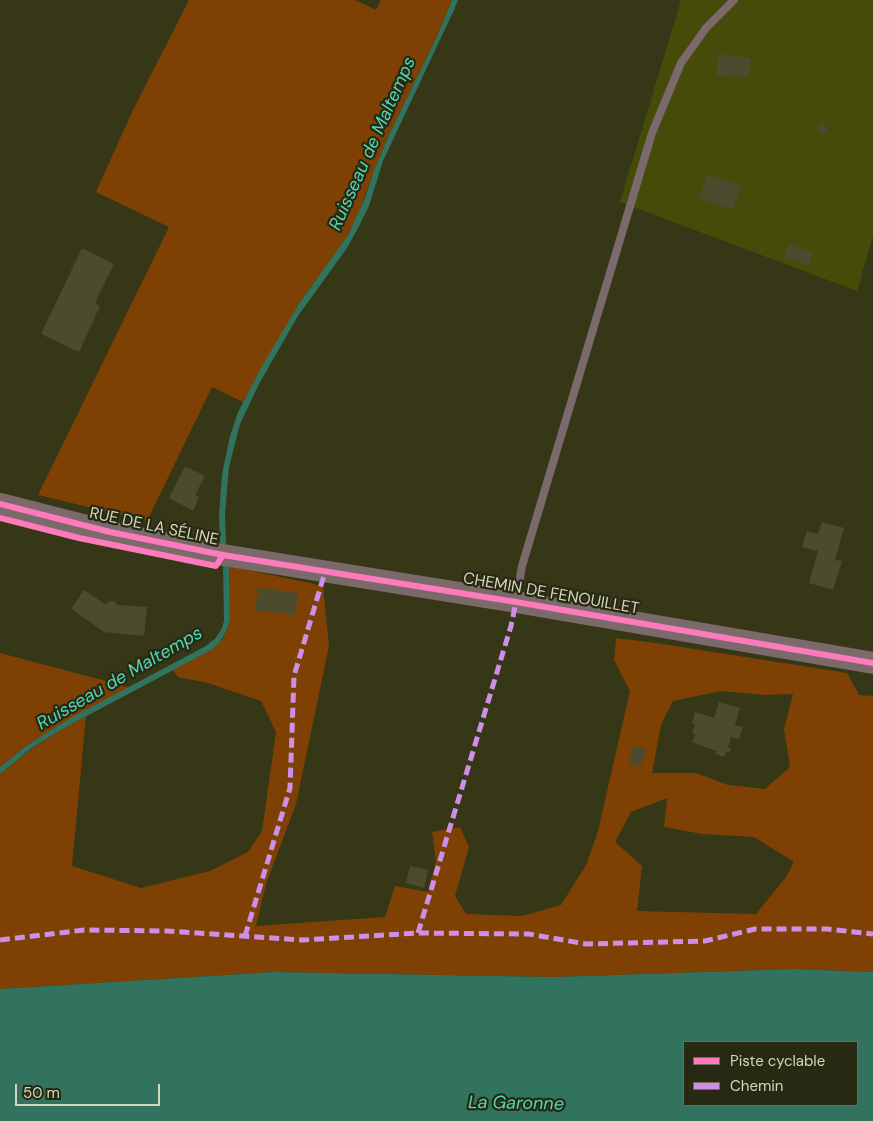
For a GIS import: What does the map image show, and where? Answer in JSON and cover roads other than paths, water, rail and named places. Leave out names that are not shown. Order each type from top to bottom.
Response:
[{"type":"street","name":"RUE DE LA SÉLINE","points":[[0,504],[110,532],[223,555]]},
{"type":"street","name":"CHEMIN DE FENOUILLET","points":[[223,555],[516,602],[873,664]]},
{"type":"lane","points":[[516,602],[522,566],[652,133],[681,63],[706,28],[734,0]]},
{"type":"water","points":[[452,0],[458,0],[383,161],[369,206],[357,230],[347,248],[298,316],[259,384],[240,424],[229,467],[225,514],[226,545],[220,543],[219,516],[222,474],[230,436],[238,412],[262,366],[300,302],[348,235],[365,198],[374,170],[389,135],[438,34]]},
{"type":"water","points":[[223,565],[229,566],[230,620],[225,634],[219,643],[211,650],[66,727],[33,747],[0,774],[0,767],[43,735],[76,715],[204,647],[215,639],[224,621]]},
{"type":"water","name":"La Garonne","points":[[794,969],[873,972],[873,1121],[0,1121],[0,989],[273,972],[554,977]]},
{"type":"water label","name":"Ruisseau de Maltemps","points":[[373,144]]},
{"type":"water label","name":"Ruisseau de Maltemps","points":[[120,679]]}]
